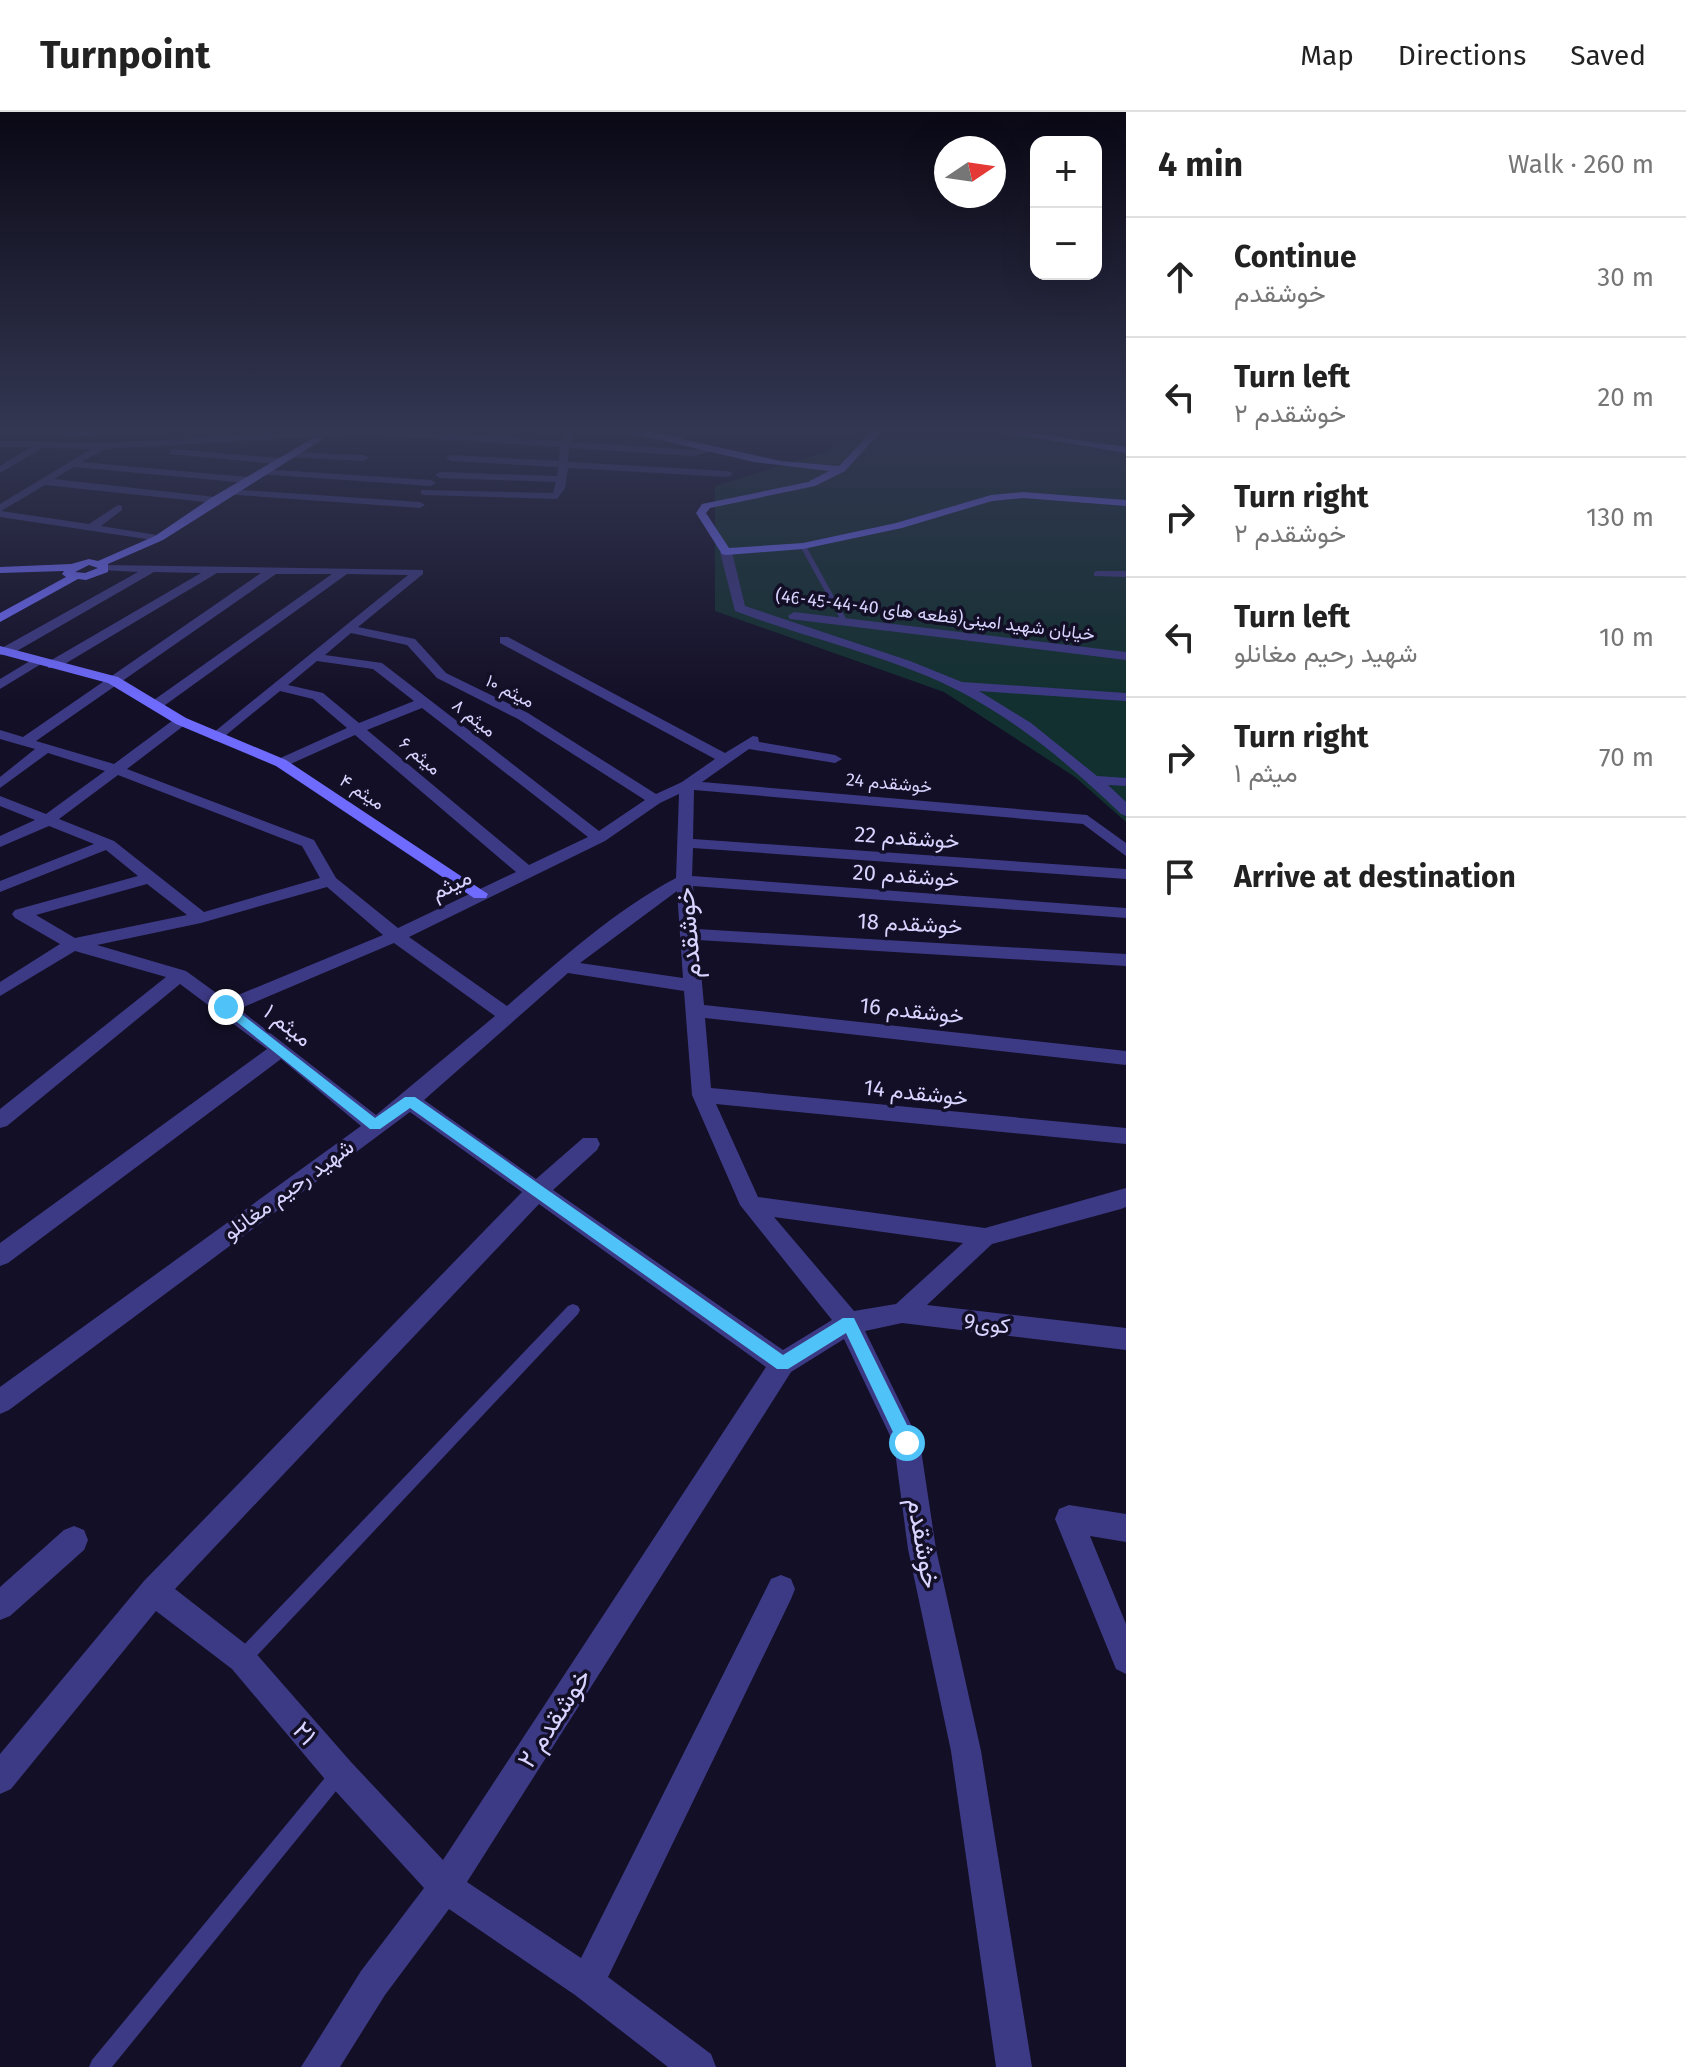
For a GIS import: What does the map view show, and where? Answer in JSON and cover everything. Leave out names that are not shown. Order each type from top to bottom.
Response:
[{"type":"street","points":[[41,520],[159,538]]},
{"type":"street","points":[[91,528],[101,520]]},
{"type":"street","points":[[0,570],[97,575],[102,566],[159,538],[185,520]]},
{"type":"street","points":[[706,520],[726,552],[739,608],[845,642],[959,686],[1072,759],[1126,811]]},
{"type":"street","points":[[726,552],[803,546],[917,520]]},
{"type":"street","points":[[102,566],[419,572],[215,737]]},
{"type":"street","points":[[2,651],[155,567]]},
{"type":"street","points":[[0,685],[47,663],[217,568]]},
{"type":"street","points":[[26,741],[275,569]]},
{"type":"street","points":[[156,705],[344,571]]},
{"type":"street","points":[[0,618],[73,572]]},
{"type":"street","points":[[1098,574],[1126,574]]},
{"type":"street","name":"خیابان شهید امینی(قطعه های 40-44-45-46)","points":[[739,608],[846,624],[1126,656]]},
{"type":"street","name":"۱۰ میثم","points":[[348,629],[411,642],[423,663],[454,685],[502,704],[655,800]]},
{"type":"street","points":[[504,640],[724,758]]},
{"type":"street","name":"۴ میثم","points":[[2,651],[113,680],[181,721],[281,763],[480,894]]},
{"type":"street","name":"۸ میثم","points":[[314,657],[377,666],[599,838]]},
{"type":"street","name":"۶ میثم","points":[[277,686],[318,696],[528,873]]},
{"type":"street","points":[[959,686],[1126,697]]},
{"type":"street","points":[[281,763],[425,702]]},
{"type":"street","points":[[0,842],[47,821],[181,721]]},
{"type":"street","points":[[0,734],[117,770],[308,843],[330,881],[396,936],[508,1016]]},
{"type":"street","name":"میثم","points":[[226,1007],[396,936],[599,838],[655,800],[687,785],[749,742],[835,759]]},
{"type":"street","points":[[0,784],[47,747]]},
{"type":"street","points":[[1096,780],[1126,782]]},
{"type":"street","name":"خوشقدم 24","points":[[687,785],[1087,820],[1126,851]]},
{"type":"street","name":"خوشقدم","points":[[687,785],[684,880],[702,1095],[751,1205],[849,1323],[907,1443],[922,1549],[966,1751],[1014,2067]]},
{"type":"street","points":[[0,801],[108,844],[201,918]]},
{"type":"street","name":"خوشقدم 22","points":[[685,843],[1126,874]]},
{"type":"street","points":[[0,887],[108,844]]},
{"type":"street","name":"۱ میثم","points":[[152,877],[21,914],[73,944],[180,975],[281,1049],[375,1126]]},
{"type":"street","name":"خوشقدم 20","points":[[684,880],[1126,913]]},
{"type":"street","name":"شهید رحیم مغانلو","points":[[0,1402],[410,1101],[564,966],[655,896],[684,880]]},
{"type":"street","points":[[0,990],[73,944],[201,918],[330,881]]},
{"type":"street","name":"خوشقدم 18","points":[[690,934],[1126,960]]},
{"type":"street","name":"خوشقدم 16","points":[[564,966],[693,998],[1126,1058]]},
{"type":"street","points":[[0,1120],[180,975]]},
{"type":"street","points":[[0,1256],[281,1049]]},
{"type":"street","name":"خوشقدم 14","points":[[702,1095],[1126,1136]]},
{"type":"street","points":[[410,1101],[782,1364]]},
{"type":"street","points":[[0,1778],[154,1591],[537,1191],[590,1144]]},
{"type":"street","points":[[751,1205],[985,1237],[1126,1197]]},
{"type":"street","points":[[902,1313],[985,1237]]},
{"type":"street","name":"کوی9","points":[[849,1323],[902,1313],[1126,1339]]},
{"type":"street","name":"۲ خوشقدم","points":[[319,2067],[373,1983],[445,1887],[782,1364],[849,1323]]},
{"type":"street","points":[[1126,1528],[1069,1519],[1126,1659]]},
{"type":"street","points":[[0,1606],[74,1540]]},
{"type":"street","points":[[587,1983],[781,1589]]},
{"type":"street","name":"۲۱","points":[[154,1591],[242,1659],[340,1773],[445,1887],[587,1983],[684,2063]]},
{"type":"lane","points":[[803,546],[846,624]]},
{"type":"lane","points":[[242,1659],[573,1310]]},
{"type":"lane","points":[[99,2067],[340,1773]]},
{"type":"green space","points":[[715,520],[1126,520],[1126,822],[1075,777],[944,692],[715,611]]},
{"type":"route","points":[[226,1007],[375,1126],[410,1101],[782,1364],[849,1323],[907,1443]]}]
